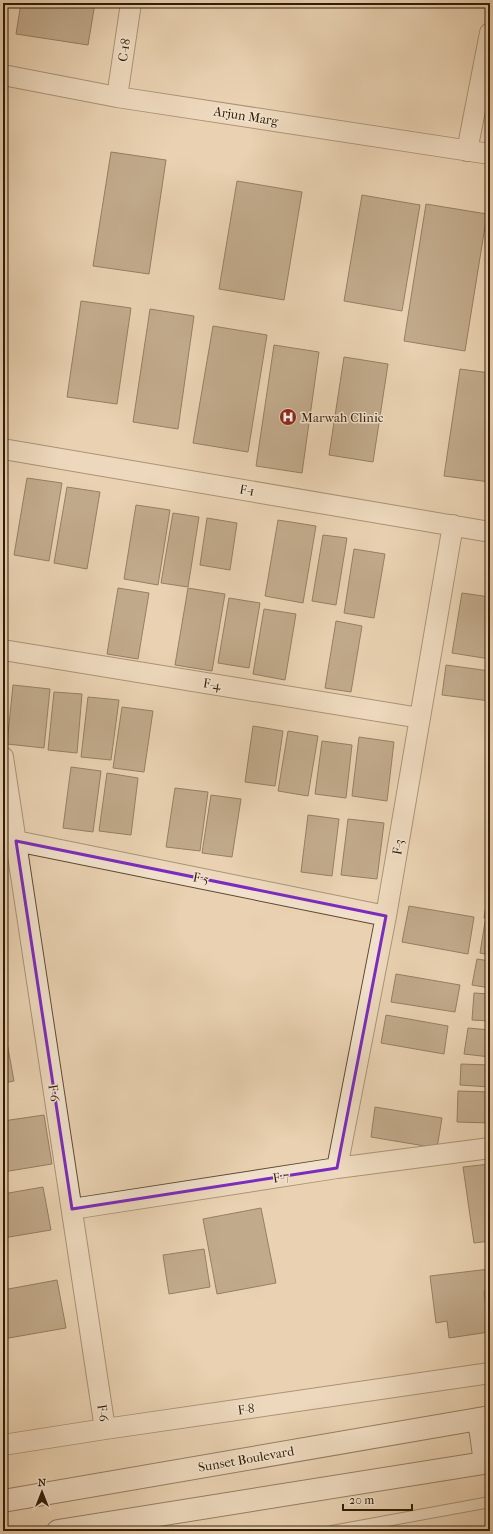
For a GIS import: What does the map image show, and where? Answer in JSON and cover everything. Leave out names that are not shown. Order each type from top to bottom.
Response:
[{"type":"main road","points":[[61,1531],[487,1463],[485,1418]]},
{"type":"main road","name":"Sunset Boulevard","points":[[3,1501],[485,1418]]},
{"type":"street","name":"C-18","points":[[117,96],[131,3]]},
{"type":"street","points":[[467,151],[490,33]]},
{"type":"street","name":"Arjun Marg","points":[[3,75],[117,96],[490,154]]},
{"type":"street","name":"F-1","points":[[3,449],[490,532]]},
{"type":"street","name":"F-3","points":[[337,1168],[386,916],[453,525]]},
{"type":"street","name":"F-4","points":[[3,650],[420,718]]},
{"type":"street","name":"F-6","points":[[3,757],[105,1429]]},
{"type":"street","name":"F-5","points":[[16,841],[386,916]]},
{"type":"street","name":"F-7","points":[[72,1209],[337,1168],[490,1148]]},
{"type":"street","name":"F-8","points":[[3,1445],[490,1373]]},
{"type":"lane","points":[[332,1531],[490,1502]]},
{"type":"highlighted area","points":[[16,841],[386,916],[337,1168],[72,1209]]},
{"type":"building","points":[[21,3],[95,3],[88,45],[16,34]]},
{"type":"building","points":[[111,152],[166,160],[149,274],[93,266]]},
{"type":"building","points":[[237,181],[302,192],[284,300],[219,289]]},
{"type":"building","points":[[362,195],[420,205],[402,311],[344,301]]},
{"type":"building","points":[[426,204],[487,214],[465,351],[404,341]]},
{"type":"building","points":[[3,299],[7,300],[3,322]]},
{"type":"building","points":[[81,301],[131,308],[117,404],[67,397]]},
{"type":"building","points":[[150,309],[194,316],[178,429],[133,422]]},
{"type":"building","points":[[213,326],[267,335],[248,452],[193,443]]},
{"type":"building","points":[[274,345],[319,352],[302,473],[256,466]]},
{"type":"building","points":[[344,357],[388,364],[373,462],[329,455]]},
{"type":"building","points":[[460,369],[490,373],[490,482],[444,476]]},
{"type":"building","points":[[27,478],[62,483],[49,561],[14,555]]},
{"type":"building","points":[[67,487],[100,492],[87,569],[54,563]]},
{"type":"building","points":[[136,505],[170,510],[158,585],[124,579]]},
{"type":"building","points":[[173,513],[199,517],[188,587],[161,583]]},
{"type":"building","points":[[207,518],[237,523],[230,570],[200,565]]},
{"type":"building","points":[[278,520],[316,526],[303,603],[265,596]]},
{"type":"building","points":[[323,535],[347,538],[336,605],[312,601]]},
{"type":"building","points":[[354,549],[385,554],[374,618],[344,613]]},
{"type":"building","points":[[118,588],[149,593],[138,659],[107,654]]},
{"type":"building","points":[[188,588],[225,594],[212,671],[175,665]]},
{"type":"building","points":[[462,593],[490,597],[490,659],[452,653]]},
{"type":"building","points":[[229,598],[260,603],[249,668],[218,663]]},
{"type":"building","points":[[264,609],[296,614],[285,680],[253,674]]},
{"type":"building","points":[[336,621],[362,626],[351,692],[325,688]]},
{"type":"building","points":[[446,665],[490,671],[490,701],[442,695]]},
{"type":"building","points":[[13,685],[50,689],[44,748],[7,744]]},
{"type":"building","points":[[54,692],[82,694],[77,753],[48,750]]},
{"type":"building","points":[[88,697],[119,700],[111,760],[81,757]]},
{"type":"building","points":[[122,707],[153,711],[144,772],[113,768]]},
{"type":"building","points":[[253,726],[283,731],[275,786],[245,782]]},
{"type":"building","points":[[288,731],[318,736],[308,796],[278,791]]},
{"type":"building","points":[[359,737],[394,742],[387,801],[352,796]]},
{"type":"building","points":[[322,741],[352,745],[346,798],[315,794]]},
{"type":"building","points":[[71,767],[101,771],[93,832],[63,828]]},
{"type":"building","points":[[107,773],[138,778],[131,835],[99,831]]},
{"type":"building","points":[[175,788],[208,792],[200,851],[166,847]]},
{"type":"building","points":[[211,795],[241,799],[232,857],[202,853]]},
{"type":"building","points":[[308,815],[339,819],[332,876],[301,872]]},
{"type":"building","points":[[348,819],[384,823],[377,879],[341,875]]},
{"type":"building","points":[[488,892],[490,892],[490,919],[484,918]]},
{"type":"building","points":[[409,906],[474,917],[468,954],[402,942]]},
{"type":"building","points":[[485,922],[490,923],[490,955],[480,953]]},
{"type":"building","points":[[477,959],[490,961],[490,988],[472,985]]},
{"type":"building","points":[[396,974],[460,985],[455,1012],[391,1002]]},
{"type":"building","points":[[474,993],[490,994],[490,1021],[472,1020]]},
{"type":"building","points":[[386,1015],[448,1026],[444,1054],[381,1043]]},
{"type":"building","points":[[4,1026],[14,1081],[3,1083],[3,1027]]},
{"type":"building","points":[[468,1028],[490,1030],[490,1057],[464,1054]]},
{"type":"building","points":[[461,1064],[490,1065],[490,1087],[460,1085]]},
{"type":"building","points":[[458,1091],[490,1092],[490,1123],[457,1122]]},
{"type":"building","points":[[375,1107],[442,1118],[437,1148],[371,1137]]},
{"type":"building","points":[[44,1115],[52,1164],[3,1172],[3,1121]]},
{"type":"building","points":[[490,1164],[490,1241],[474,1243],[463,1167]]},
{"type":"building","points":[[43,1187],[51,1230],[3,1238],[3,1194]]},
{"type":"building","points":[[261,1208],[276,1283],[217,1294],[203,1219]]},
{"type":"building","points":[[204,1249],[210,1287],[169,1294],[163,1255]]},
{"type":"building","points":[[490,1269],[490,1290],[484,1291],[489,1332],[449,1338],[447,1321],[436,1323],[430,1276]]},
{"type":"building","points":[[57,1280],[66,1328],[3,1339],[3,1290]]},
{"type":"place","name":"Marwah Clinic","points":[[288,417]]}]
